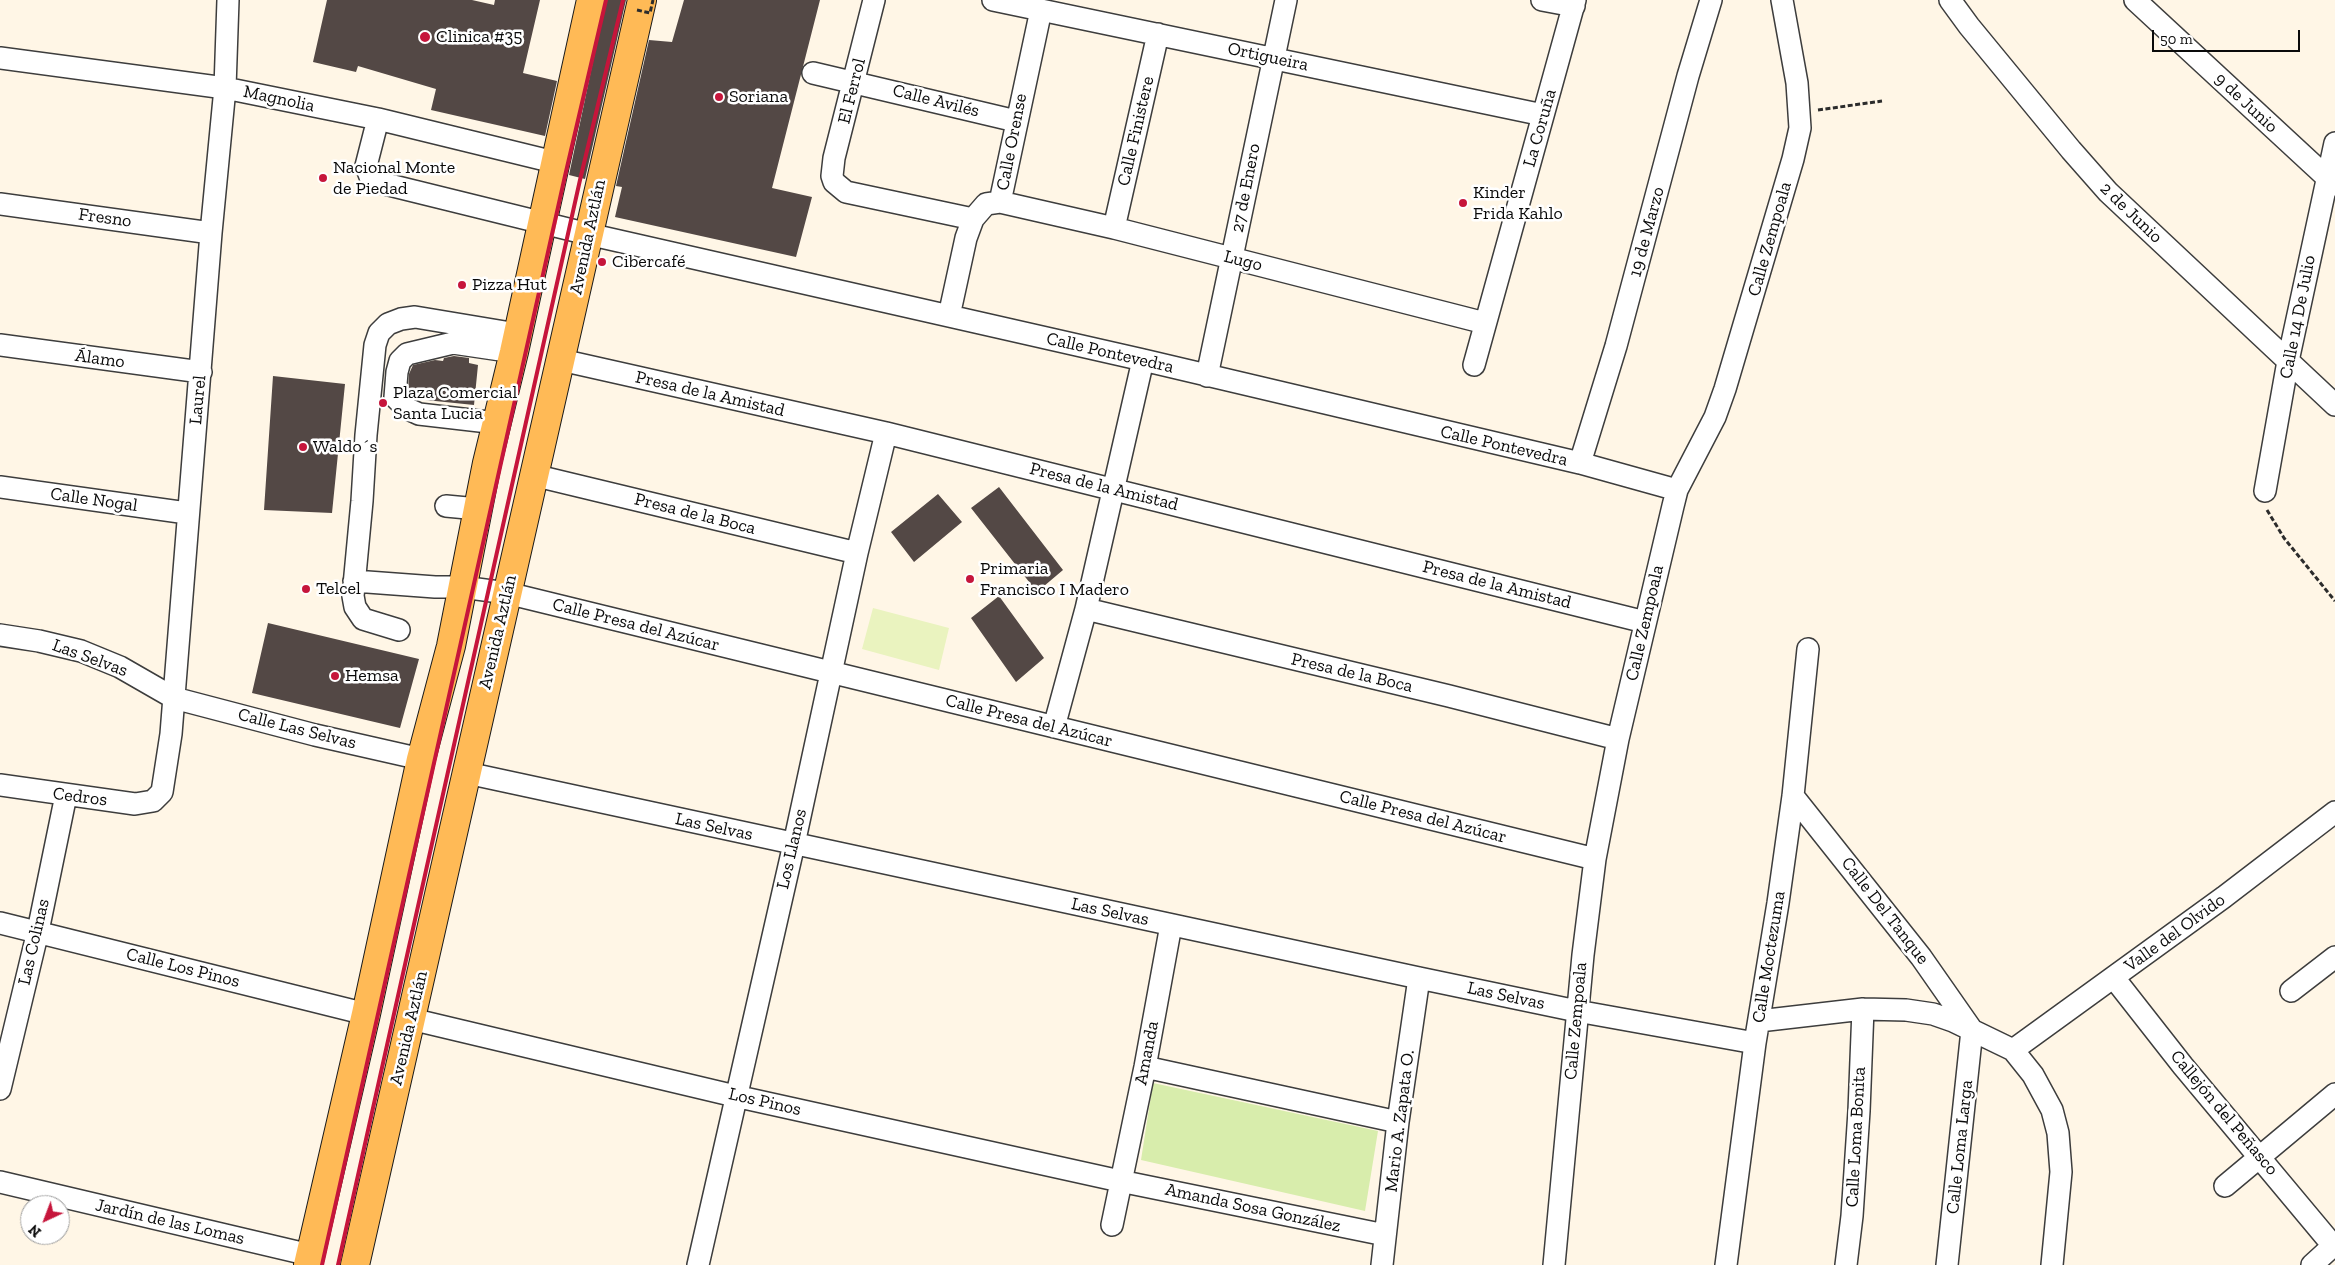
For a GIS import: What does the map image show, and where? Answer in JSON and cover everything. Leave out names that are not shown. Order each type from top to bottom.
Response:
[{"type":"main road","points":[[309,1260],[366,1014],[421,759],[451,646],[478,509],[591,0]]},
{"type":"main road","name":"Avenida Aztlán","points":[[355,1265],[561,360],[639,5]]},
{"type":"street","name":"Laurel","points":[[158,798],[165,782],[174,698],[187,513],[225,88],[228,0]]},
{"type":"street","name":"El Ferrol","points":[[874,0],[855,82],[834,158],[832,176],[834,182],[846,192],[973,219]]},
{"type":"street","name":"Ortigueira","points":[[993,0],[1544,116]]},
{"type":"street","name":"27 de Enero","points":[[1207,376],[1272,58],[1286,0]]},
{"type":"street","points":[[1542,0],[1574,3]]},
{"type":"street","name":"19 de Marzo","points":[[1580,463],[1618,336],[1688,76],[1711,0]]},
{"type":"street","name":"Calle Zempoala","points":[[1554,1265],[1577,1011],[1595,859],[1618,739],[1668,524],[1678,490],[1711,425],[1725,389],[1793,159],[1800,128],[1797,83],[1782,0]]},
{"type":"street","name":"2 de Junio","points":[[1950,0],[1969,26],[2071,150],[2108,192],[2335,405]]},
{"type":"street","name":"9 de Junio","points":[[2135,0],[2331,181]]},
{"type":"street","name":"La Coruña","points":[[1474,365],[1574,3]]},
{"type":"street","name":"Calle Orense","points":[[973,219],[986,204],[1000,202],[1041,10]]},
{"type":"street","name":"Calle Finistere","points":[[1114,228],[1158,34]]},
{"type":"street","name":"Magnolia","points":[[0,58],[225,88],[378,119],[554,162]]},
{"type":"street","name":"Calle Avilés","points":[[813,73],[1016,121]]},
{"type":"street","name":"Calle Pontevedra","points":[[378,119],[366,166],[372,179],[377,182],[588,234],[1143,360],[1580,463],[1678,490]]},
{"type":"street","name":"Calle 14 De Julio","points":[[2266,492],[2288,361],[2331,181],[2335,142]]},
{"type":"street","name":"Lugo","points":[[1000,202],[1114,228],[1485,323]]},
{"type":"street","name":"Fresno","points":[[0,204],[211,233]]},
{"type":"street","points":[[949,316],[966,238],[973,219]]},
{"type":"street","points":[[399,630],[363,619],[358,614],[353,596],[372,372],[375,345],[379,333],[388,324],[401,319],[415,317],[515,343]]},
{"type":"street","points":[[497,423],[420,414],[406,408],[395,397],[397,372],[400,361],[407,354],[445,344],[515,343]]},
{"type":"street","name":"Álamo","points":[[0,345],[201,372]]},
{"type":"street","name":"Presa de la Amistad","points":[[561,360],[886,433],[1645,622]]},
{"type":"street","points":[[1054,727],[1086,609],[1143,360]]},
{"type":"street","name":"Los Llanos","points":[[698,1265],[794,844],[857,553],[886,433]]},
{"type":"street","name":"Presa de la Boca","points":[[534,475],[857,553]]},
{"type":"street","name":"Calle Nogal","points":[[0,487],[187,513]]},
{"type":"street","points":[[446,506],[478,509]]},
{"type":"street","name":"Calle Presa del Azúcar","points":[[354,580],[435,587],[462,587],[507,593],[1595,859]]},
{"type":"street","name":"Presa de la Boca","points":[[1086,609],[1618,739]]},
{"type":"street","name":"Las Selvas","points":[[0,635],[39,640],[81,651],[120,667],[174,698]]},
{"type":"street","name":"Calle Moctezuma","points":[[1726,1265],[1755,1043],[1793,796],[1808,649]]},
{"type":"street","name":"Calle Las Selvas","points":[[174,698],[315,735],[421,759]]},
{"type":"street","name":"Las Selvas","points":[[467,773],[1419,978],[1577,1011],[1755,1043]]},
{"type":"street","name":"Cedros","points":[[0,785],[135,804],[146,803],[158,798]]},
{"type":"street","name":"Las Colinas","points":[[0,1088],[38,931],[66,795]]},
{"type":"street","name":"Calle Del Tanque","points":[[1793,796],[1921,957],[1972,1030]]},
{"type":"street","name":"Valle del Olvido","points":[[2013,1050],[2114,978],[2287,850],[2335,812]]},
{"type":"street","name":"Calle Los Pinos","points":[[0,923],[366,1014]]},
{"type":"street","name":"Amanda","points":[[1112,1225],[1145,1067],[1171,925]]},
{"type":"street","points":[[2291,991],[2335,957]]},
{"type":"street","name":"Mario A. Zapata O.","points":[[1382,1265],[1398,1122],[1419,978]]},
{"type":"street","name":"Callejón del Peñasco","points":[[2114,978],[2183,1066],[2334,1246]]},
{"type":"street","points":[[1759,1021],[1863,1009],[1933,1014],[2013,1050],[2037,1082],[2052,1110],[2058,1133],[2062,1172],[2047,1264]]},
{"type":"street","name":"Calle Loma Bonita","points":[[1846,1265],[1852,1216],[1859,1111],[1863,1009]]},
{"type":"street","name":"Los Pinos","points":[[411,1019],[735,1096],[1120,1181]]},
{"type":"street","name":"Calle Loma Larga","points":[[1947,1265],[1972,1030]]},
{"type":"street","points":[[1145,1067],[1398,1122]]},
{"type":"street","points":[[2225,1186],[2335,1094]]},
{"type":"street","name":"Amanda Sosa González","points":[[1120,1181],[1385,1235]]},
{"type":"street","name":"Jardín de las Lomas","points":[[0,1182],[309,1260]]},
{"type":"street","points":[[2312,1265],[2334,1246]]},
{"type":"path","points":[[639,5],[650,13],[653,0]]},
{"type":"path","points":[[1800,113],[1845,104],[1882,101]]},
{"type":"path","points":[[2266,492],[2267,510],[2274,525],[2335,601]]},
{"type":"green space","points":[[873,608],[949,628],[939,670],[862,649]]},
{"type":"green space","points":[[1153,1083],[1378,1131],[1365,1211],[1141,1160]]},
{"type":"building","name":"Clinica #35","points":[[327,0],[472,0],[494,5],[495,0],[540,0],[523,73],[557,81],[545,136],[431,110],[436,89],[358,66],[356,72],[313,62]]},
{"type":"building","points":[[606,0],[626,0],[585,179],[569,175]]},
{"type":"building","name":"Soriana","points":[[684,0],[820,0],[772,188],[812,197],[796,257],[615,217],[622,187],[616,186],[649,40],[672,42]]},
{"type":"building","points":[[454,356],[469,358],[469,363],[478,365],[474,405],[416,399],[408,392],[409,374],[413,365],[435,360],[443,361],[444,358]]},
{"type":"building","name":"Waldo´s","points":[[273,376],[345,384],[332,513],[264,510]]},
{"type":"building","points":[[999,487],[1063,570],[1037,592],[971,508]]},
{"type":"building","points":[[938,494],[962,522],[914,562],[891,532]]},
{"type":"building","points":[[999,596],[1044,658],[1016,682],[971,618]]},
{"type":"building","name":"Hemsa","points":[[268,623],[419,659],[400,728],[252,693]]},
{"type":"railway","points":[[322,1265],[606,0]]},
{"type":"railway","points":[[338,1265],[580,180],[623,0]]},
{"type":"place","name":"Clinica #35","points":[[425,37]]},
{"type":"place","name":"Soriana","points":[[719,97]]},
{"type":"place","name":"Nacional Monte de Piedad","points":[[323,178]]},
{"type":"place","name":"Kinder Frida Kahlo","points":[[1463,203]]},
{"type":"place","name":"Cibercafé","points":[[602,262]]},
{"type":"place","name":"Pizza Hut","points":[[462,285]]},
{"type":"place","name":"Plaza Comercial Santa Lucia","points":[[383,403]]},
{"type":"place","name":"Waldo´s","points":[[303,447]]},
{"type":"place","name":"Primaria Francisco I Madero","points":[[970,579]]},
{"type":"place","name":"Telcel","points":[[306,589]]},
{"type":"place","name":"Hemsa","points":[[335,676]]}]
